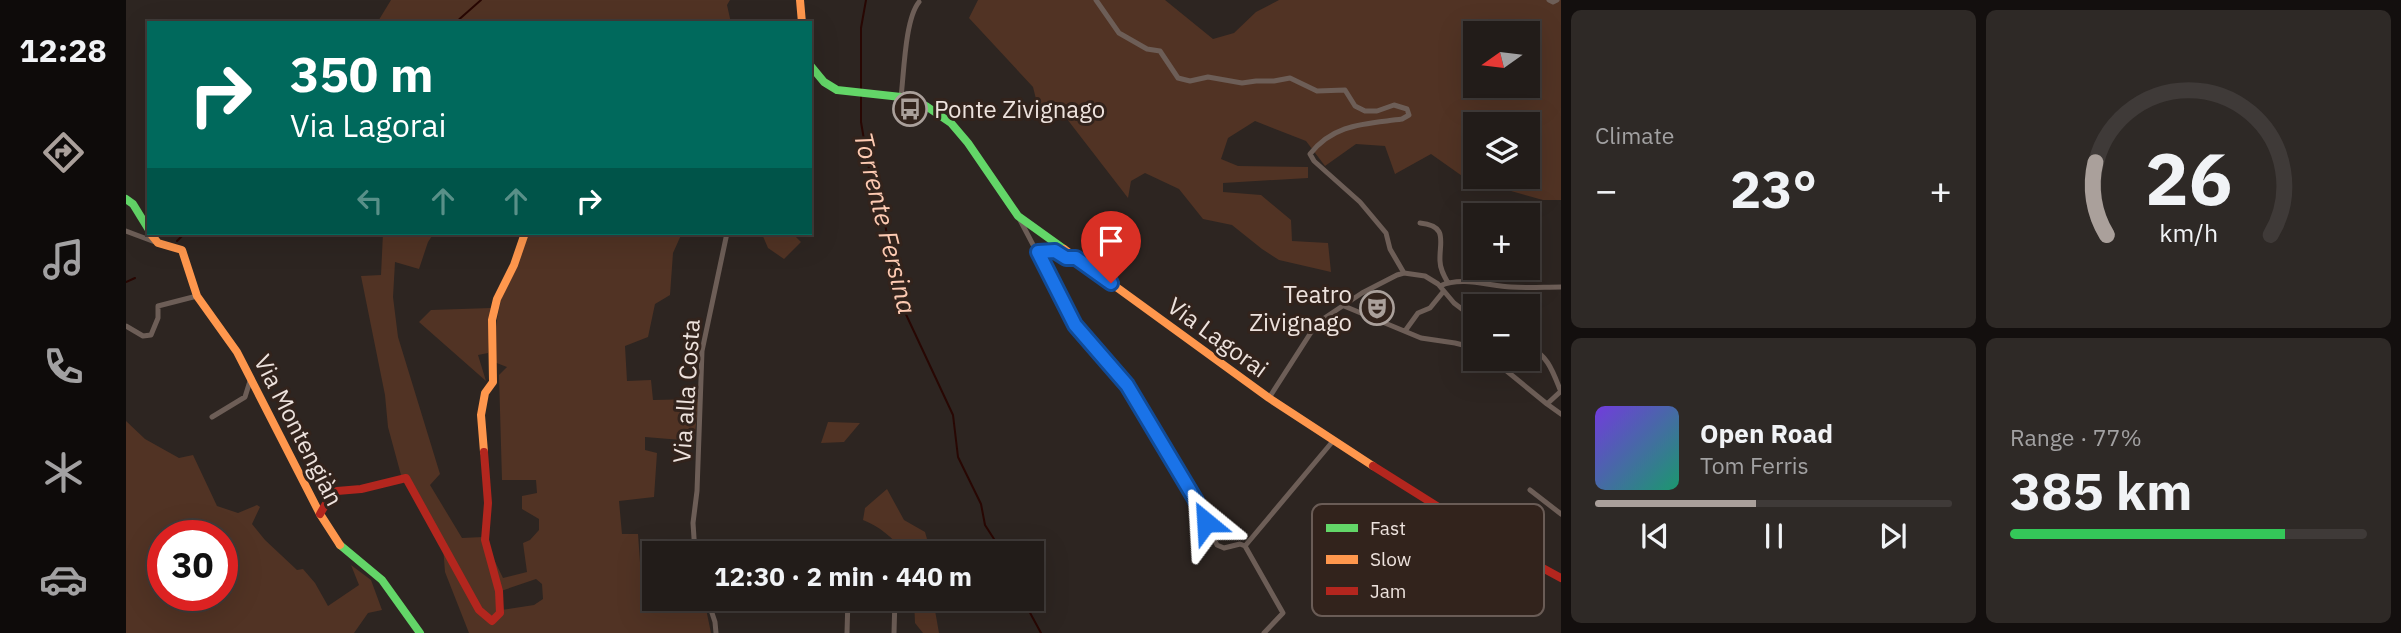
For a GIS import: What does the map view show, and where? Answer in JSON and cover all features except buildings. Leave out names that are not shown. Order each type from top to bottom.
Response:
[{"type":"street","points":[[800,0],[802,21]]},
{"type":"street","points":[[1097,0],[1119,33],[1147,49],[1160,51],[1178,78],[1190,82],[1208,77],[1242,83],[1290,78],[1317,91],[1345,90],[1355,107],[1365,111],[1377,111],[1394,105],[1407,109],[1409,115],[1402,119],[1350,127],[1331,133],[1320,141],[1310,154],[1314,161],[1360,202],[1386,233],[1390,249],[1404,273]]},
{"type":"street","points":[[1549,0],[1557,0]]},
{"type":"street","points":[[901,97],[909,26],[913,10],[919,2]]},
{"type":"street","name":"Via Lagorai","points":[[812,67],[824,82],[841,91],[901,97],[926,106],[951,123],[968,143],[1018,216],[1075,325],[1127,385],[1195,499],[1217,545],[1224,548],[1240,544],[1245,546]]},
{"type":"street","points":[[126,199],[133,204],[147,226]]},
{"type":"street","name":"Via Lagorai","points":[[1018,216],[1269,398],[1434,504]]},
{"type":"street","points":[[1420,223],[1431,224],[1439,230],[1442,239],[1440,262],[1448,283]]},
{"type":"street","points":[[126,232],[158,243]]},
{"type":"street","points":[[153,235],[158,243]]},
{"type":"street","points":[[320,514],[331,495],[337,491],[361,489],[406,478],[479,610],[492,621],[497,618],[500,613],[499,591],[485,540],[488,503],[481,415],[485,393],[493,382],[492,332],[497,299],[514,265],[524,235]]},
{"type":"street","name":"Via alla Costa","points":[[694,541],[702,351],[727,235]]},
{"type":"street","points":[[1038,252],[1048,237]]},
{"type":"street","name":"Via Montengiàn","points":[[158,243],[182,250],[198,296],[237,352],[337,542],[382,580],[420,633]]},
{"type":"street","name":"Via Lagorai","points":[[1038,252],[1055,251],[1066,258],[1076,258]]},
{"type":"street","points":[[1269,398],[1317,323],[1363,293],[1404,273],[1425,276],[1463,310]]},
{"type":"street","points":[[1405,331],[1418,313],[1430,308],[1448,283],[1489,283],[1526,288],[1561,286]]},
{"type":"street","points":[[126,326],[144,337],[151,335],[159,318],[158,306],[198,296]]},
{"type":"street","points":[[1344,306],[1421,338],[1463,345]]},
{"type":"street","points":[[1540,352],[1549,363],[1561,392],[1547,404]]},
{"type":"street","points":[[1507,371],[1561,414]]},
{"type":"street","points":[[212,417],[245,397],[250,381]]},
{"type":"street","points":[[1264,633],[1283,613],[1245,546],[1333,441]]},
{"type":"street","points":[[1530,490],[1561,514]]},
{"type":"street","name":"Via Lagorai","points":[[1544,569],[1561,578]]},
{"type":"street","points":[[711,611],[716,633]]},
{"type":"street","points":[[847,633],[848,611]]},
{"type":"street","points":[[894,633],[895,611]]},
{"type":"shaded area","points":[[391,0],[730,0],[727,5],[731,21],[378,21]]},
{"type":"shaded area","points":[[978,0],[1165,0],[1213,39],[1234,33],[1256,12],[1279,0],[1561,0],[1561,200],[1543,200],[1504,189],[1540,189],[1540,112],[1463,112],[1463,177],[1431,154],[1395,174],[1385,146],[1356,144],[1325,166],[1306,141],[1255,121],[1228,138],[1221,159],[1238,166],[1308,167],[1308,178],[1223,183],[1223,192],[1261,195],[1291,220],[1292,241],[1328,243],[1331,272],[1279,260],[1232,225],[1203,219],[1179,189],[1145,173],[1131,181],[1128,198],[1067,119],[1040,115],[1033,87],[969,18]]},
{"type":"shaded area","points":[[383,235],[433,235],[419,269],[395,262],[393,297],[398,337],[440,474],[430,485],[462,538],[483,537],[503,578],[527,572],[523,543],[539,530],[539,519],[522,509],[522,496],[537,493],[536,480],[502,480],[499,375],[507,367],[494,362],[499,311],[523,235],[681,235],[673,253],[670,295],[655,304],[648,337],[625,346],[627,381],[651,380],[653,400],[699,399],[694,441],[645,437],[645,450],[657,453],[654,497],[619,501],[622,534],[638,534],[642,562],[642,611],[706,611],[711,633],[469,633],[445,572],[443,546],[401,475],[388,427],[385,395],[361,276],[381,275]],"holes":[[[536,579],[542,584],[543,599],[534,605],[501,610],[501,591]]]},
{"type":"shaded area","points":[[762,235],[794,235],[801,242],[784,259],[768,248]]},
{"type":"shaded area","points":[[491,308],[488,353],[478,355],[486,381],[419,322],[431,310]]},
{"type":"shaded area","points":[[126,421],[145,439],[179,458],[193,455],[217,506],[238,513],[257,505],[260,507],[252,524],[297,570],[303,569],[315,583],[328,606],[359,585],[351,565],[371,580],[382,610],[368,613],[354,633],[126,633]]},
{"type":"shaded area","points":[[828,422],[860,423],[844,442],[821,443]]},
{"type":"shaded area","points":[[887,489],[904,520],[925,532],[928,541],[894,541],[886,533],[863,520],[865,508]]},
{"type":"shaded area","points":[[914,611],[935,611],[939,633],[923,633],[915,623]]},
{"type":"waterway","points":[[457,21],[481,0]]},
{"type":"waterway","name":"Torrente Fersina","points":[[861,90],[861,28],[866,0]]},
{"type":"waterway","name":"Torrente Fersina","points":[[861,95],[861,122],[869,169],[885,223],[892,267],[903,308],[953,415],[958,457],[981,504],[985,525],[995,541]]},
{"type":"waterway","points":[[177,241],[183,235]]},
{"type":"waterway","points":[[126,282],[135,278]]},
{"type":"waterway","name":"Torrente Fersina","points":[[1029,611],[1041,633]]},
{"type":"traffic: fast","points":[[812,67],[824,82],[837,90],[901,97],[926,106],[951,123],[968,143],[1018,216],[1064,249]]},
{"type":"traffic: fast","points":[[126,199],[133,204],[147,227]]},
{"type":"traffic: fast","points":[[340,545],[382,580],[420,633]]},
{"type":"traffic: slow","points":[[800,0],[802,21]]},
{"type":"traffic: slow","points":[[152,235],[158,243],[182,250],[197,296],[237,352],[320,514],[340,545]]},
{"type":"traffic: slow","points":[[484,452],[481,415],[485,393],[493,382],[492,320],[497,299],[514,265],[524,235]]},
{"type":"traffic: slow","points":[[1064,249],[1269,398],[1373,466]]},
{"type":"traffic: jam","points":[[320,514],[331,495],[337,491],[361,489],[406,478],[479,610],[492,621],[500,613],[499,591],[485,540],[488,503],[484,452]]},
{"type":"traffic: jam","points":[[1373,466],[1434,504]]},
{"type":"traffic: jam","points":[[1544,569],[1561,578]]},
{"type":"place","name":"Ponte Zivignago","points":[[910,109]]},
{"type":"place","name":"Teatro Zivignago","points":[[1377,308]]},
{"type":"route","points":[[1111,283],[1076,258],[1066,258],[1055,251],[1038,252],[1075,325],[1127,385],[1206,522]]}]
